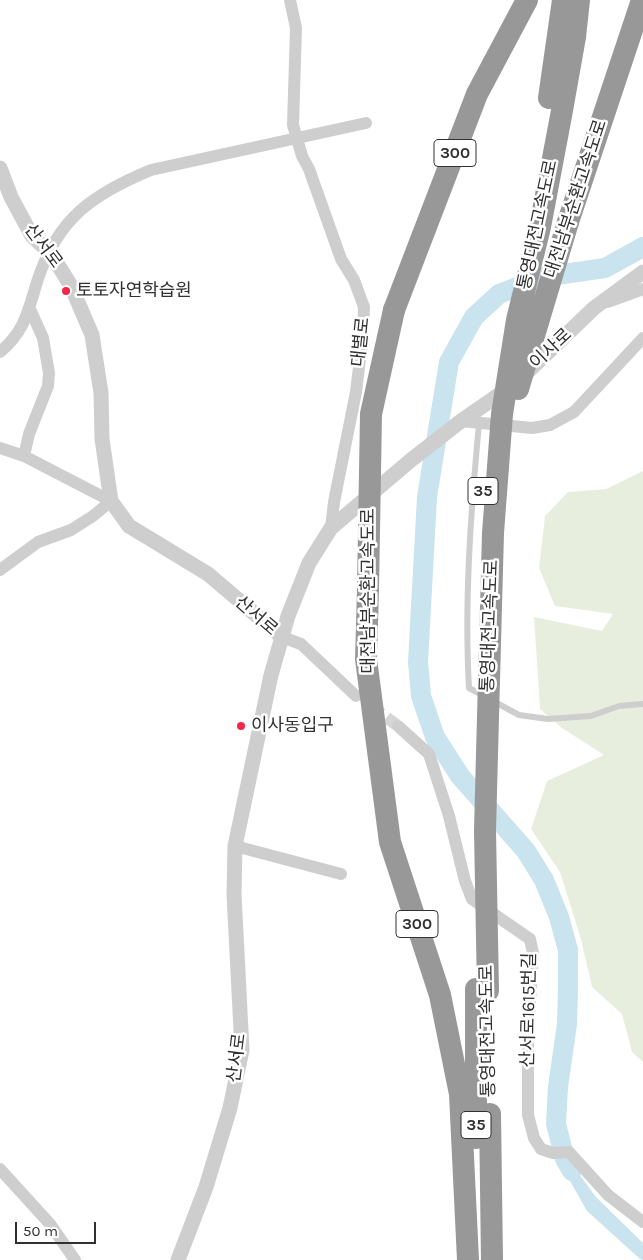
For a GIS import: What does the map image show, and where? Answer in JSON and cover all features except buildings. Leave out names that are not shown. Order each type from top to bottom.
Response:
[{"type":"highway","name":"대전남부순환고속도로","points":[[468,1260],[460,1094],[440,995],[390,842],[366,659],[371,414],[394,310],[477,94],[527,0]]},
{"type":"highway","name":"통영대전고속도로","points":[[492,1260],[471,750],[479,531],[491,413],[505,318],[548,112],[563,0]]},
{"type":"highway","name":"통영대전고속도로","points":[[473,1260],[477,1091],[482,990],[493,532],[498,457],[502,414],[518,320],[540,227],[575,37],[579,0]]},
{"type":"highway","name":"대전남부순환고속도로","points":[[498,457],[568,222],[642,0]]},
{"type":"street","name":"대별로","points":[[290,0],[296,28],[293,125],[302,156],[309,169],[341,259],[354,280],[364,307],[363,334],[356,392],[330,528]]},
{"type":"street","points":[[0,352],[21,329],[30,309],[38,278],[49,252],[66,225],[79,210],[98,196],[123,181],[151,170],[366,123]]},
{"type":"street","name":"산서로","points":[[0,168],[11,197],[32,236],[49,252],[71,286],[92,335],[101,392],[102,439],[111,501]]},
{"type":"street","name":"이사로","points":[[330,528],[459,423],[516,382],[594,308],[643,272]]},
{"type":"street","points":[[594,308],[643,289]]},
{"type":"street","points":[[24,456],[29,434],[48,386],[50,373],[44,338],[30,309]]},
{"type":"street","points":[[459,423],[479,422],[532,428],[550,425],[574,412],[643,338]]},
{"type":"street","name":"산서로","points":[[0,448],[24,456],[111,501],[129,526],[208,574],[282,637],[269,684],[235,846],[234,894],[242,1050],[230,1108],[206,1187],[178,1260]]},
{"type":"street","points":[[0,570],[38,542],[71,530],[93,516],[111,501]]},
{"type":"street","points":[[330,528],[309,563],[288,616],[282,637],[301,644],[356,696]]},
{"type":"street","name":"산서로1615번길","points":[[398,726],[429,754],[449,816],[465,881],[472,899],[530,939],[533,953],[528,1035],[528,1115],[534,1138],[541,1149],[553,1153],[570,1152],[608,1195],[643,1222]]},
{"type":"street","points":[[235,846],[341,874]]},
{"type":"street","points":[[0,1169],[50,1224],[75,1260]]},
{"type":"lane","points":[[479,422],[470,543],[467,654],[469,688],[519,715],[548,720],[591,716],[619,706],[643,704]]},
{"type":"green space","points":[[643,471],[643,1062],[632,1052],[622,1014],[592,987],[581,939],[560,872],[531,829],[547,781],[604,755],[562,728],[540,709],[534,617],[602,631],[613,614],[555,606],[539,568],[545,516],[568,492],[606,489]]},
{"type":"water","points":[[568,1159],[596,1197],[643,1243],[643,1260],[587,1211],[558,1160]]},
{"type":"waterway","points":[[572,1171],[565,1159],[556,1124],[558,1087],[567,1024],[568,989],[568,950],[559,917],[544,880],[526,851],[460,776],[435,737],[421,696],[418,662],[427,497],[449,362],[474,317],[499,294],[543,277],[605,268],[643,247]]},
{"type":"tunnel","points":[[372,707],[398,726]]},
{"type":"place","name":"토토자연학습원","points":[[66,291]]},
{"type":"place","name":"이사동입구","points":[[241,726]]}]
